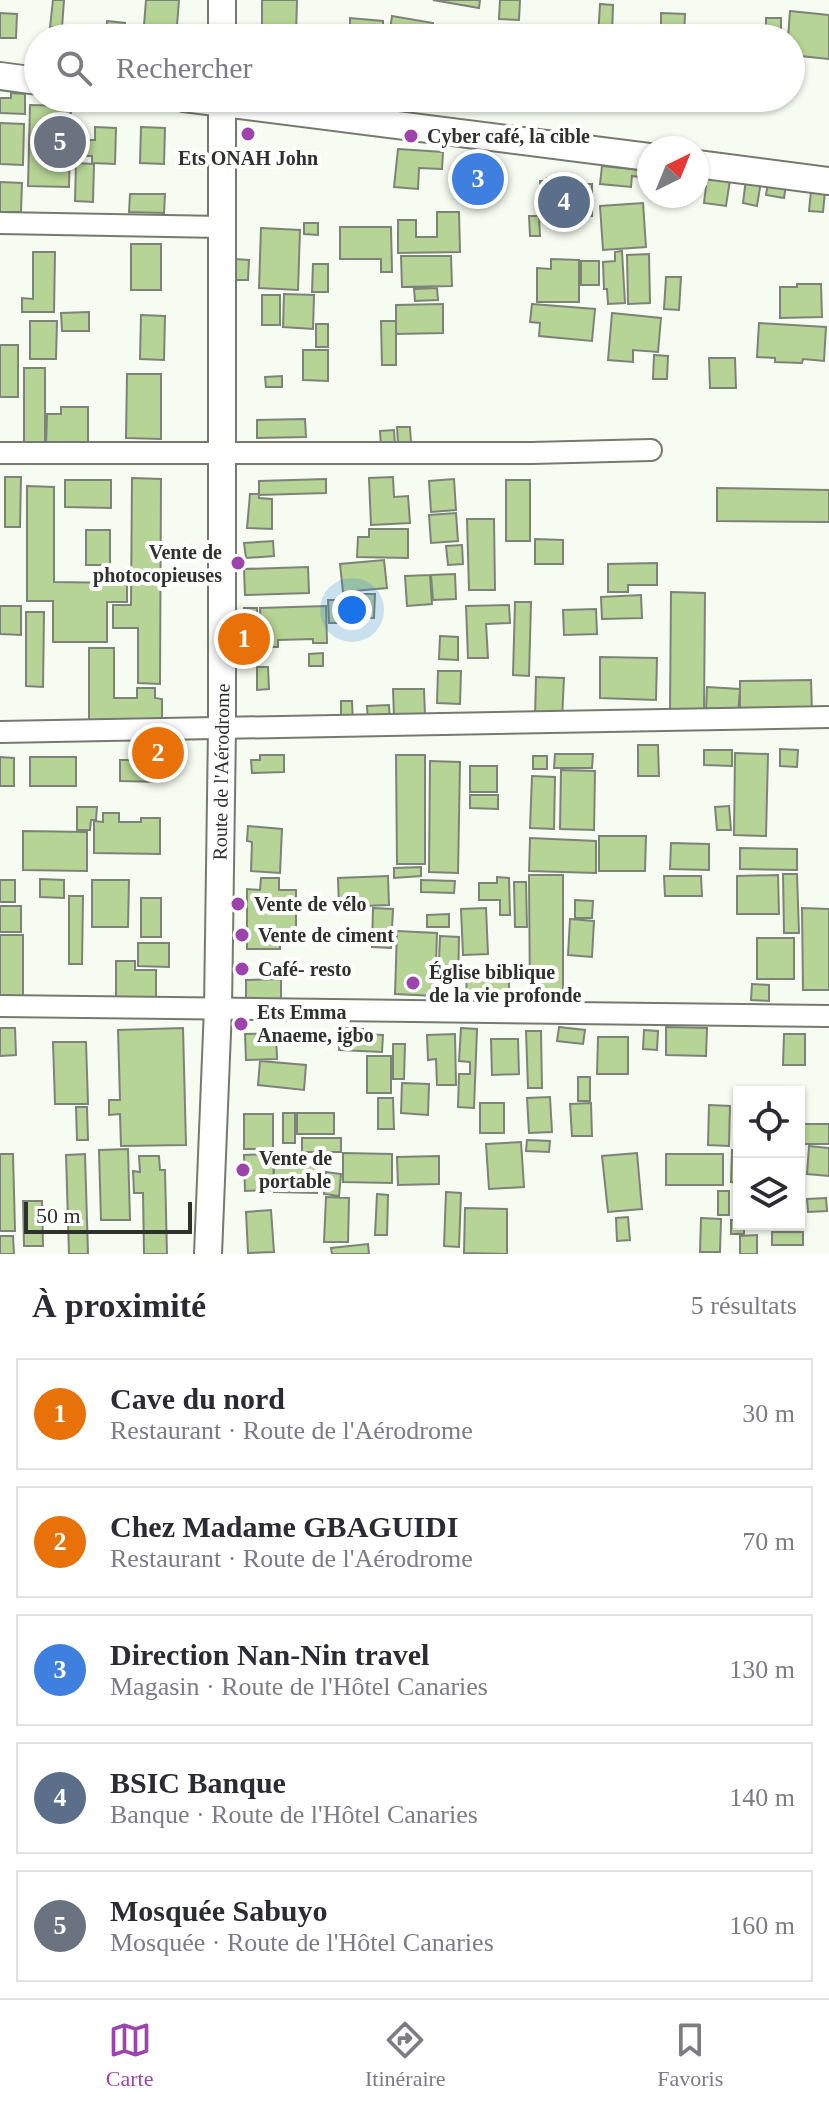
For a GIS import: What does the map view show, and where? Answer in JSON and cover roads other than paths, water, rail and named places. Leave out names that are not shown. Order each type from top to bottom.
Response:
[{"type":"street","points":[[222,0],[222,24]]},
{"type":"street","points":[[0,76],[24,79]]},
{"type":"street","name":"Route de l'Aérodrome","points":[[208,1254],[218,1008],[222,728],[222,112]]},
{"type":"street","points":[[312,112],[637,155]]},
{"type":"street","points":[[709,166],[829,181]]},
{"type":"street","points":[[0,223],[222,227]]},
{"type":"street","points":[[0,453],[532,453],[651,450]]},
{"type":"street","points":[[0,732],[829,717]]},
{"type":"street","points":[[0,1006],[829,1016]]},
{"type":"place","name":"Ets ONAH John","points":[[248,134]]},
{"type":"place","name":"Cyber café, la cible","points":[[411,136]]},
{"type":"place","name":"Mosquée Sabuyo","points":[[60,142]]},
{"type":"place","name":"Direction Nan-Nin travel","points":[[478,179]]},
{"type":"place","name":"BSIC Banque","points":[[564,202]]},
{"type":"place","name":"Vente de photocopieuses","points":[[238,563]]},
{"type":"place","name":"Cave du nord","points":[[244,639]]},
{"type":"place","name":"Chez Madame GBAGUIDI","points":[[158,753]]},
{"type":"place","name":"Vente de vélo","points":[[238,904]]},
{"type":"place","name":"Vente de ciment","points":[[242,935]]},
{"type":"place","name":"Café- resto","points":[[242,969]]},
{"type":"place","name":"Église biblique de la vie profonde","points":[[413,983]]},
{"type":"place","name":"Ets Emma Anaeme, igbo","points":[[241,1024]]},
{"type":"place","name":"Vente de portable","points":[[243,1170]]}]
